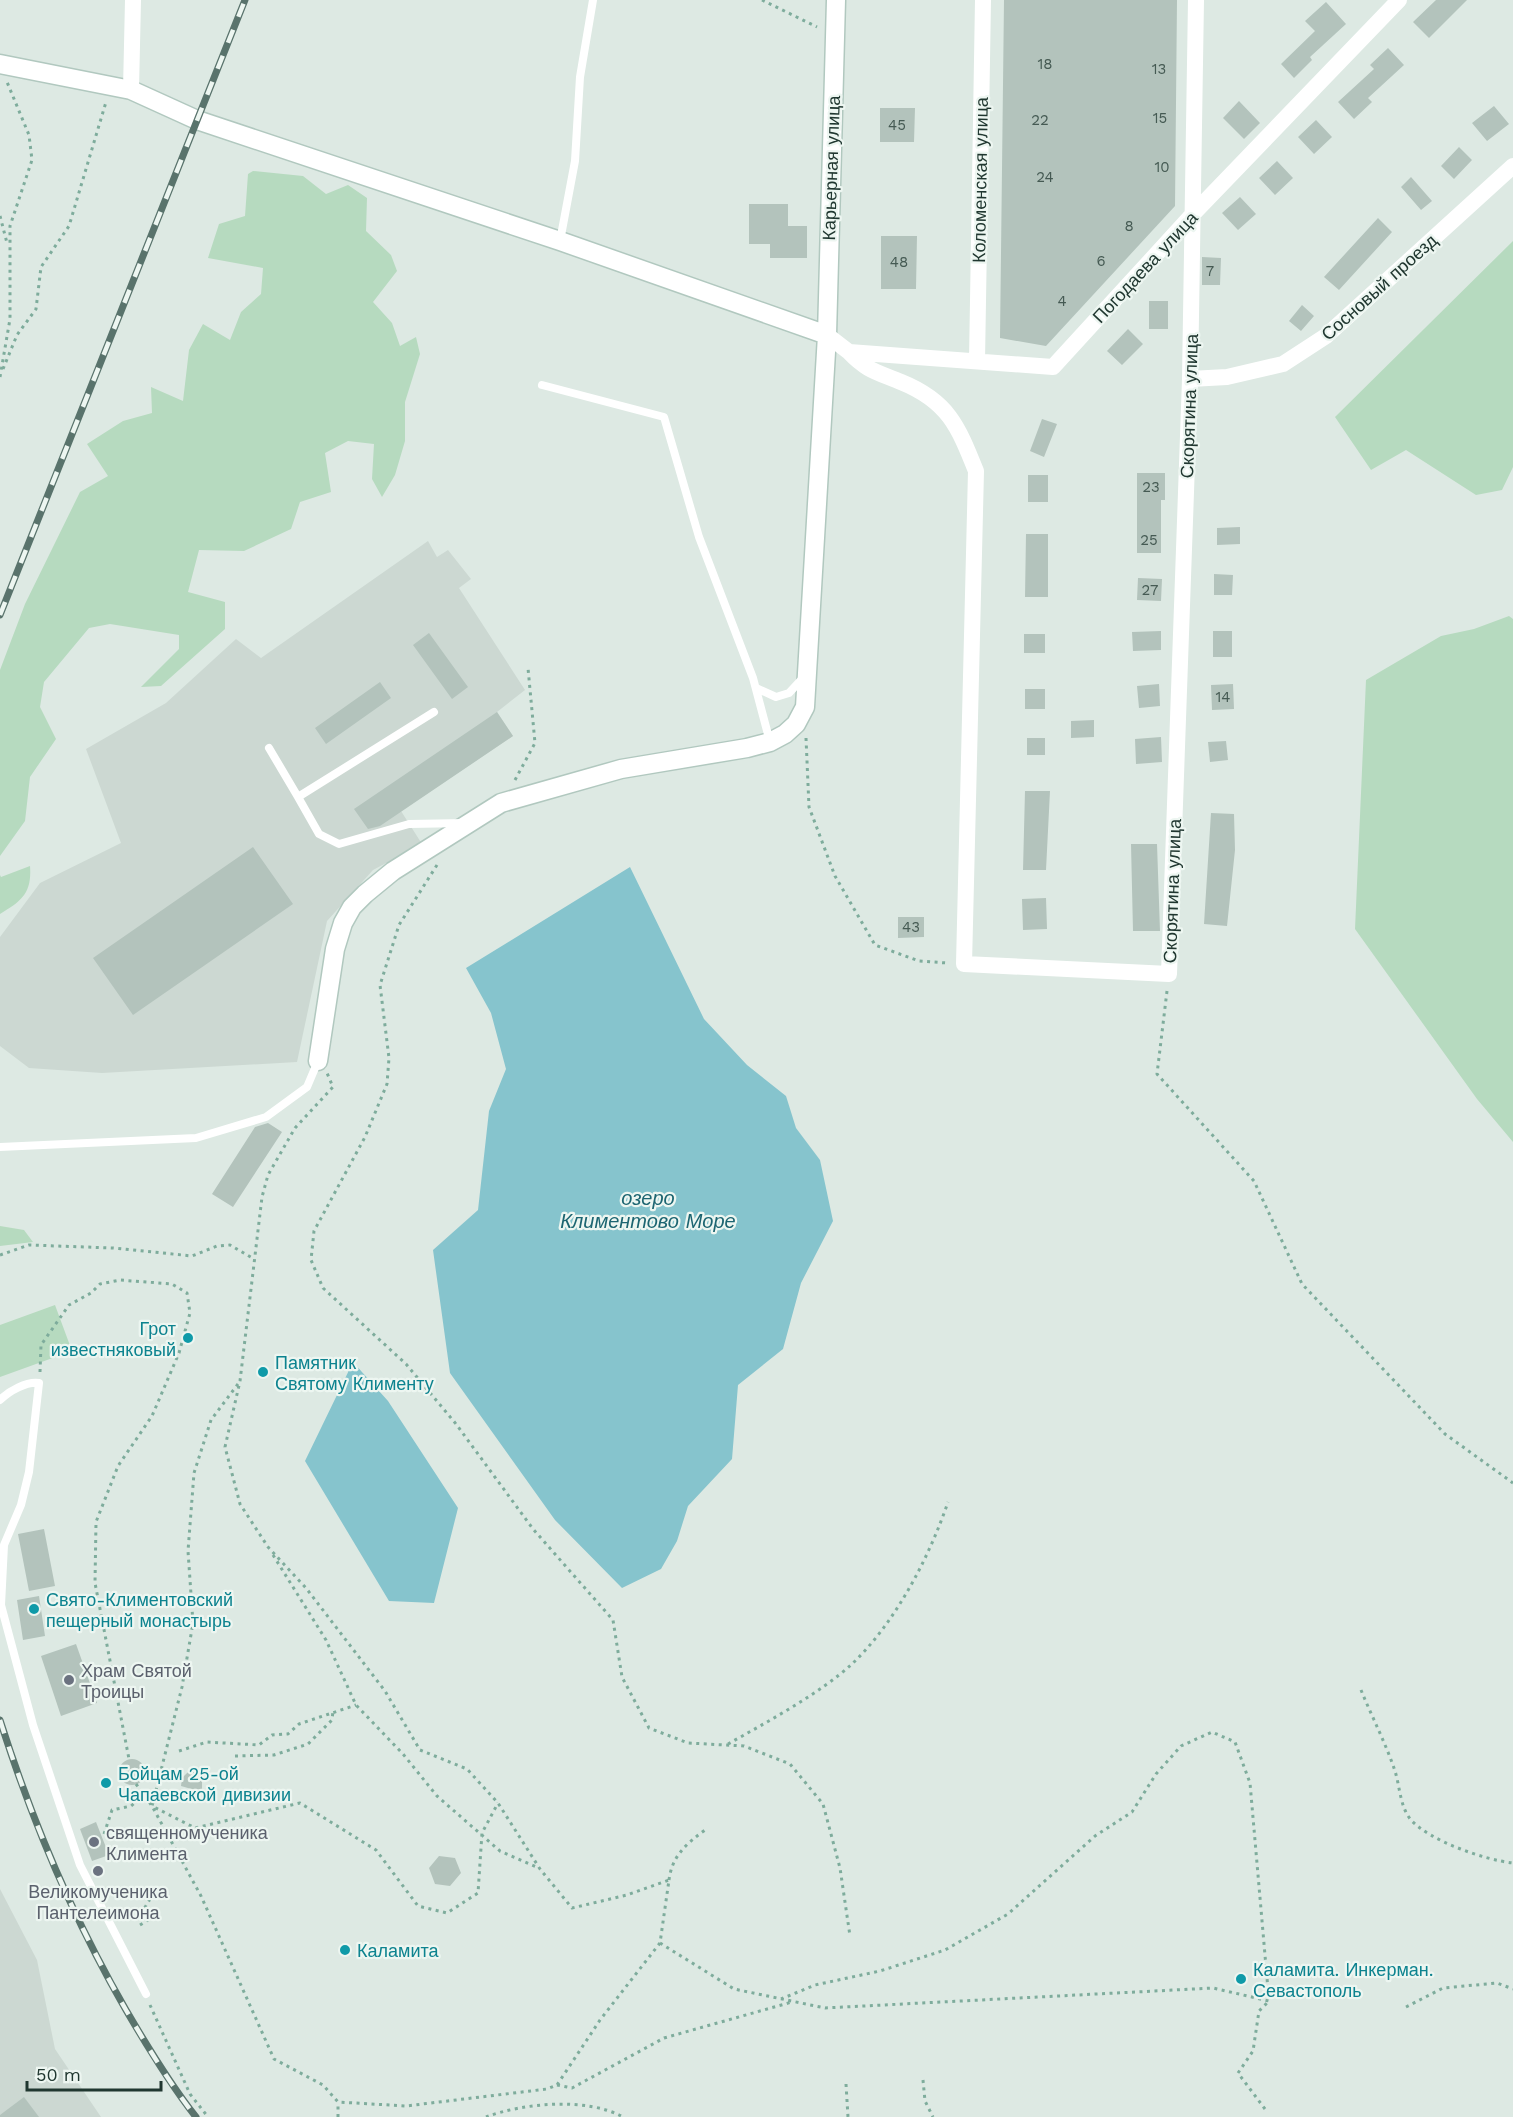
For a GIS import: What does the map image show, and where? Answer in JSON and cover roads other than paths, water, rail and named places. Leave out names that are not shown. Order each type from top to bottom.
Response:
[{"type":"street","points":[[131,90],[133,0]]},
{"type":"street","name":"Карьерная улица","points":[[770,742],[785,734],[796,724],[804,706],[827,335],[836,0]]},
{"type":"street","name":"Коломенская улица","points":[[977,361],[982,0]]},
{"type":"street","name":"Скорятина улица","points":[[849,352],[864,368],[911,386],[937,400],[960,432],[976,471],[964,964],[1169,974],[1190,379],[1196,0]]},
{"type":"street","name":"Погодаева улица","points":[[849,352],[1053,367],[1194,214],[1399,0]]},
{"type":"street","points":[[2,70],[131,90],[197,120],[560,241],[827,335],[849,352]]},
{"type":"street","name":"Сосновый проезд","points":[[1190,379],[1227,377],[1283,364],[1326,336],[1513,166]]},
{"type":"street","points":[[318,1061],[335,949],[343,923],[352,908],[393,871],[501,803],[621,769],[747,748],[770,742]]},
{"type":"lane","points":[[560,241],[575,161],[582,66],[593,0]]},
{"type":"lane","points":[[542,385],[663,417],[699,537],[756,688],[770,742]]},
{"type":"lane","points":[[756,688],[764,694],[776,697],[782,695],[799,685],[807,671]]},
{"type":"lane","points":[[298,797],[434,712]]},
{"type":"lane","points":[[269,747],[319,834],[339,844],[409,824],[468,823]]},
{"type":"lane","points":[[0,1147],[196,1138],[266,1116],[307,1087],[318,1061]]},
{"type":"lane","points":[[0,1400],[6,1394],[32,1382],[39,1383],[29,1472],[21,1505],[4,1545],[1,1605],[33,1725],[80,1865],[146,1994]]},
{"type":"water","name":"озеро Климентово Море","points":[[630,867],[704,1019],[747,1065],[786,1096],[796,1128],[820,1160],[833,1221],[801,1283],[783,1349],[738,1385],[732,1459],[688,1506],[677,1541],[661,1569],[622,1588],[555,1520],[450,1373],[433,1250],[478,1210],[489,1111],[506,1069],[491,1013],[466,968]]},
{"type":"water","points":[[353,1362],[388,1401],[458,1508],[434,1603],[389,1601],[305,1461]]},
{"type":"railway","points":[[0,615],[245,0]]},
{"type":"railway","points":[[0,1720],[40,1832],[88,1940],[142,2037],[196,2117]]},
{"type":"place","name":"Грот известняковый","points":[[188,1338]]},
{"type":"place","name":"Памятник Святому Клименту","points":[[263,1372]]},
{"type":"place","name":"Свято-Климентовский пещерный монастырь","points":[[34,1609]]},
{"type":"place","name":"Храм Святой Троицы","points":[[69,1680]]},
{"type":"place","name":"Бойцам 25-ой Чапаевской дивизии","points":[[106,1783]]},
{"type":"place","name":"священномученика Климента","points":[[94,1842]]},
{"type":"place","name":"Великомученика Пантелеимона","points":[[98,1871]]},
{"type":"place","name":"Каламита","points":[[345,1950]]},
{"type":"place","name":"Каламита. Инкерман. Севастополь","points":[[1241,1979]]}]
